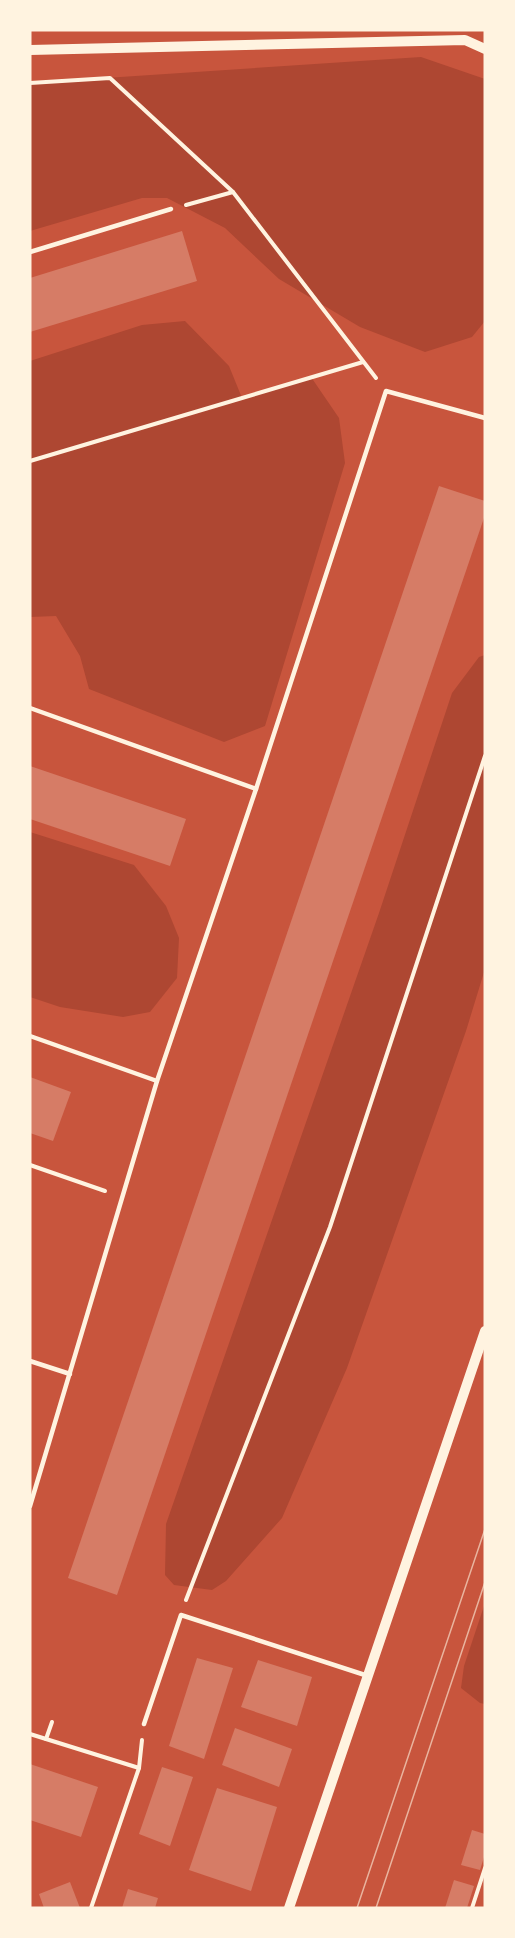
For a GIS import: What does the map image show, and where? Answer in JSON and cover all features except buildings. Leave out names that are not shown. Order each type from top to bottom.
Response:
[{"type":"street","points":[[30,50],[465,40],[485,49]]},
{"type":"street","points":[[289,1908],[485,1331]]},
{"type":"lane","points":[[30,252],[171,209]]},
{"type":"lane","points":[[30,1506],[157,1081],[256,789],[386,391],[485,418]]},
{"type":"lane","points":[[30,708],[256,789]]},
{"type":"lane","points":[[30,1036],[157,1081]]},
{"type":"lane","points":[[30,1361],[70,1374]]},
{"type":"lane","points":[[144,1724],[181,1615],[368,1676]]},
{"type":"path","points":[[30,83],[110,78],[233,192],[386,391]]},
{"type":"path","points":[[171,209],[233,192]]},
{"type":"path","points":[[30,461],[363,362]]},
{"type":"path","points":[[181,1615],[330,1227],[485,756]]},
{"type":"path","points":[[30,1165],[92,1187]]},
{"type":"path","points":[[46,1739],[52,1722]]},
{"type":"path","points":[[91,1908],[139,1768],[144,1724]]},
{"type":"path","points":[[30,1734],[139,1768]]},
{"type":"path","points":[[472,1908],[485,1868]]},
{"type":"shaded area","points":[[421,57],[485,79],[485,321],[472,337],[425,352],[360,327],[279,279],[225,228],[167,198],[142,198],[30,231],[30,83]]},
{"type":"shaded area","points":[[185,321],[229,366],[242,398],[311,377],[339,418],[345,463],[265,726],[224,742],[89,689],[80,656],[56,616],[30,617],[30,361],[142,325]]},
{"type":"shaded area","points":[[485,655],[485,969],[466,1031],[347,1368],[282,1518],[226,1581],[212,1590],[174,1585],[165,1575],[166,1524],[379,913],[452,693],[479,657]]},
{"type":"shaded area","points":[[30,832],[134,865],[166,906],[179,938],[177,978],[150,1012],[123,1017],[60,1007],[30,997]]},
{"type":"shaded area","points":[[485,1603],[485,1704],[480,1703],[461,1688],[464,1666]]},
{"type":"tram line","points":[[357,1908],[485,1529]]},
{"type":"tram line","points":[[376,1908],[485,1582]]}]
